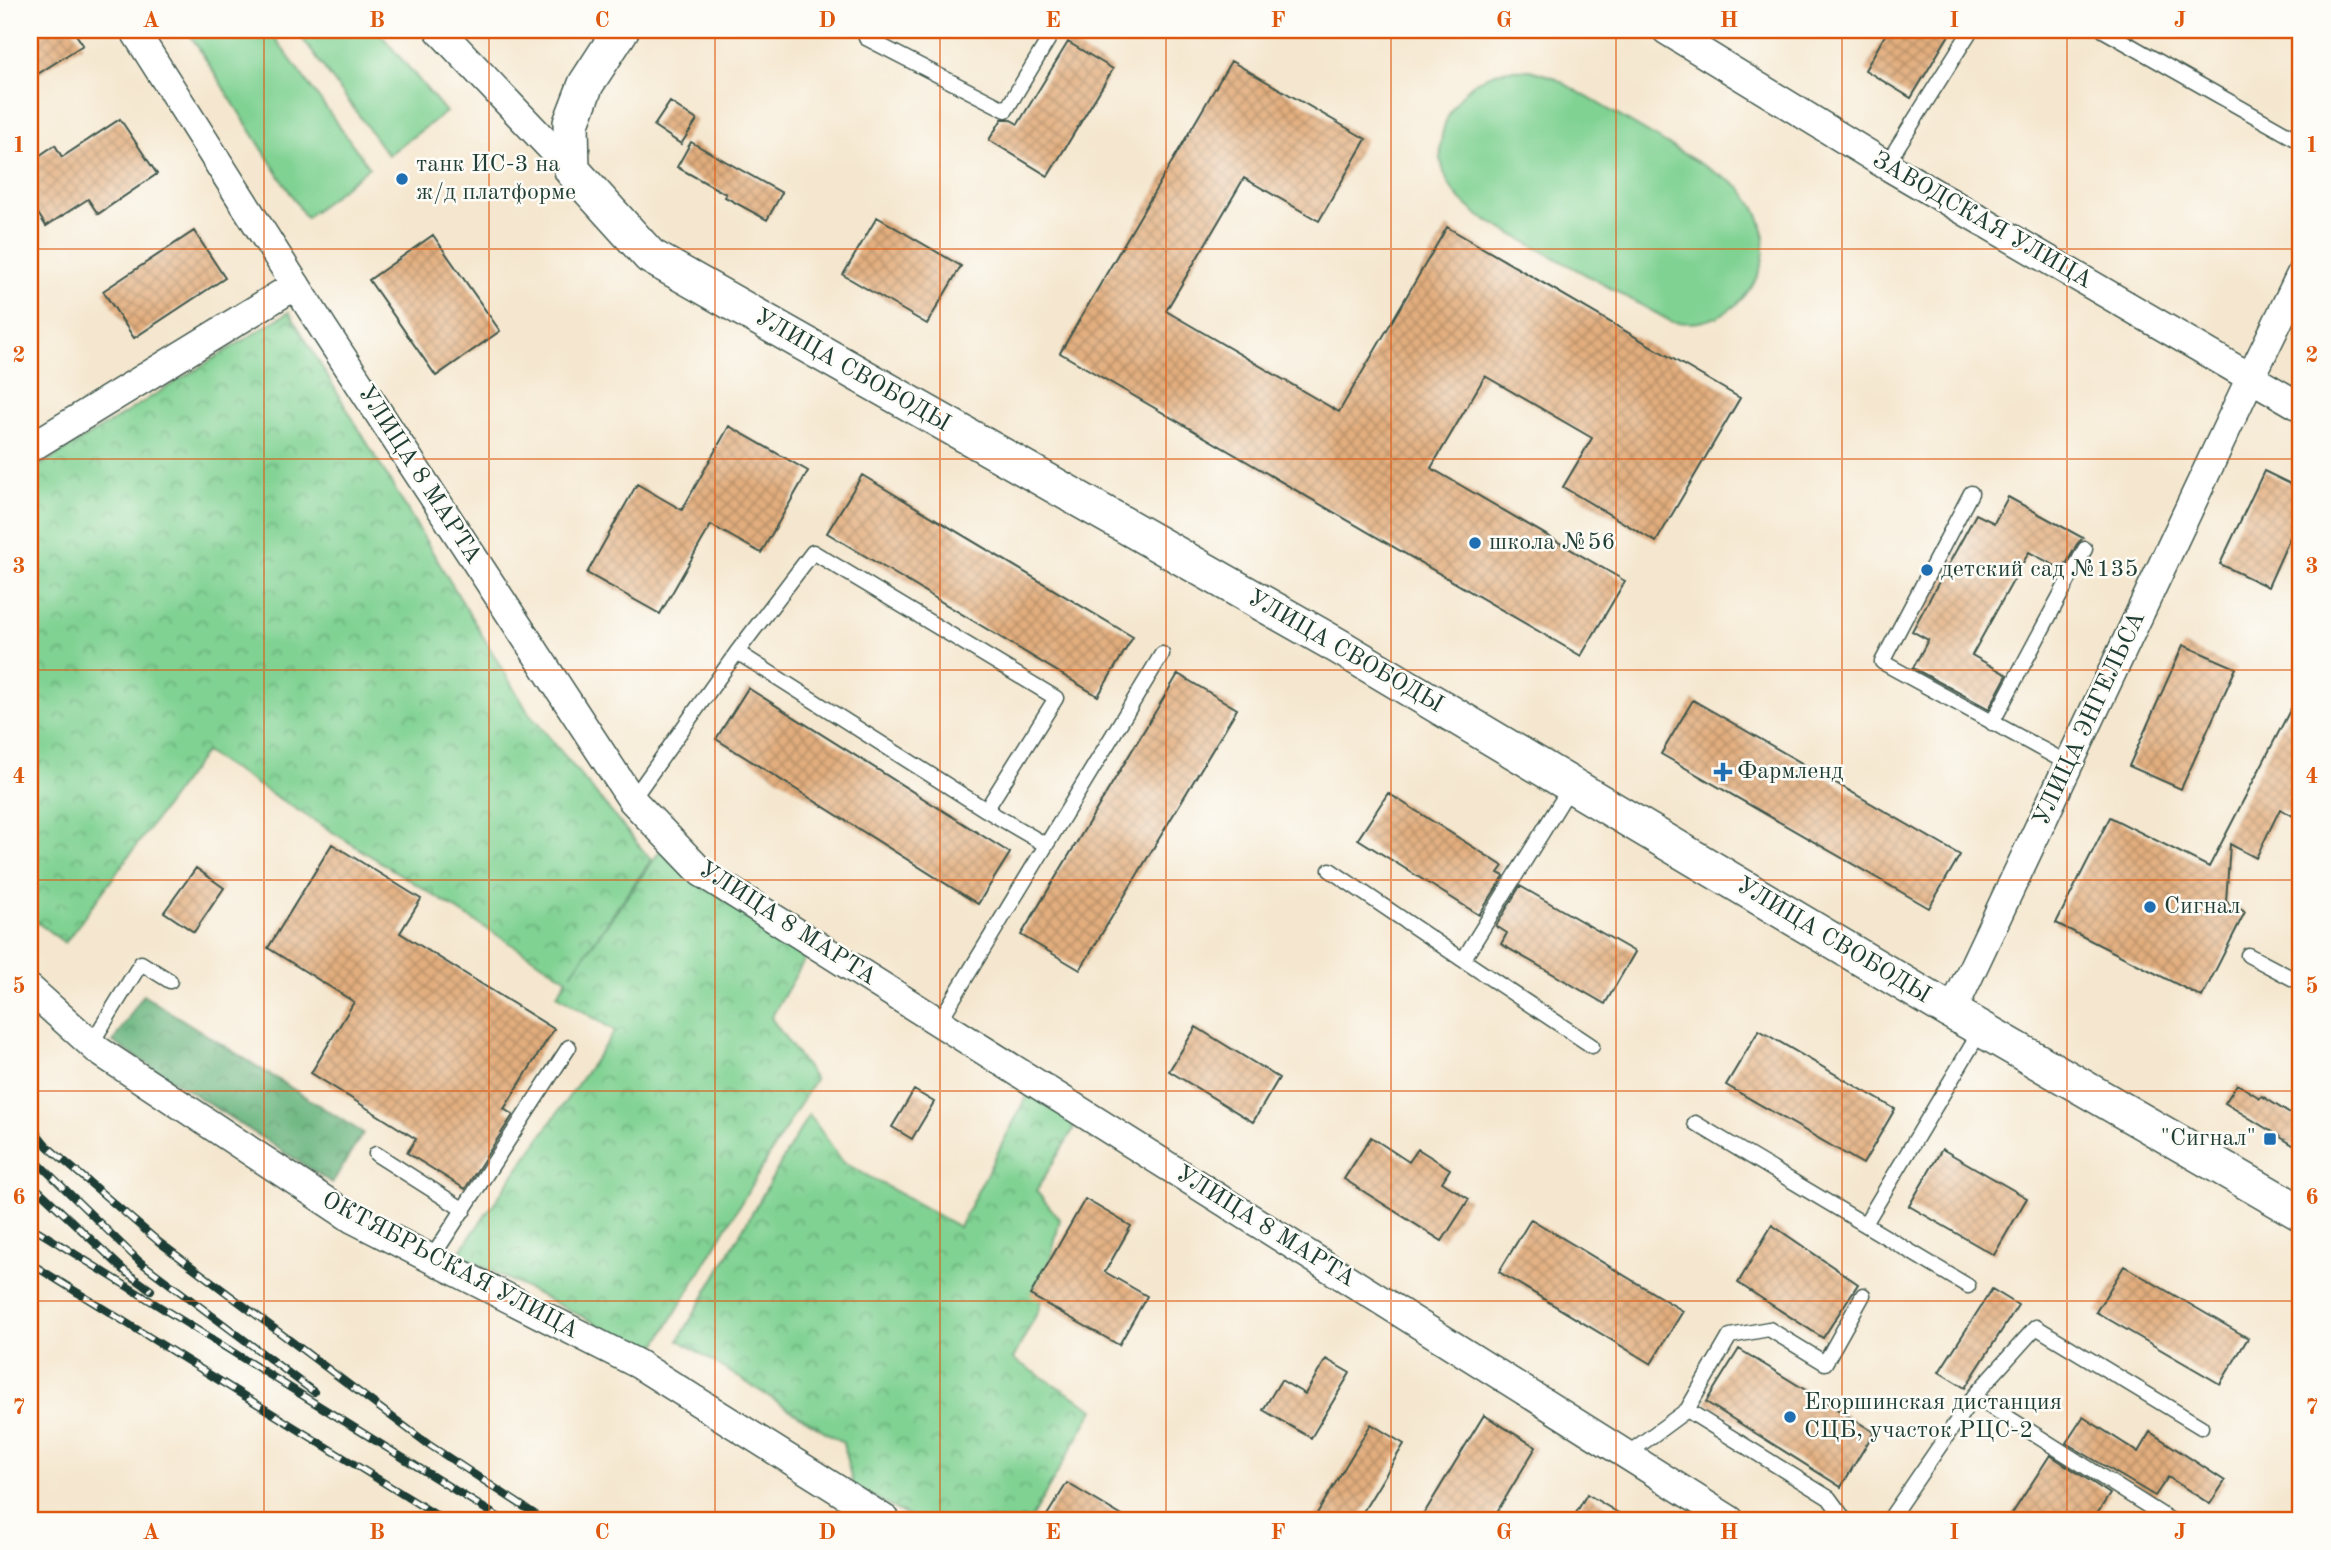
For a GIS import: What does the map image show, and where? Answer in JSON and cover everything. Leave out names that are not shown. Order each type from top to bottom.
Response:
[{"type":"street","name":"УЛИЦА 8 МАРТА","points":[[134,30],[296,285],[632,800],[702,873],[1730,1520]]},
{"type":"street","name":"УЛИЦА СВОБОДЫ","points":[[439,30],[650,256],[1338,646],[1967,1021],[2301,1213]]},
{"type":"street","points":[[572,170],[571,123],[586,83],[621,30]]},
{"type":"street","name":"ЗАВОДСКАЯ УЛИЦА","points":[[1667,30],[1886,165],[2301,407]]},
{"type":"street","name":"УЛИЦА ЭНГЕЛЬСА","points":[[1967,1021],[2069,764],[2301,274]]},
{"type":"street","points":[[30,449],[296,285]]},
{"type":"street","name":"ОКТЯБРЬСКАЯ УЛИЦА","points":[[30,989],[91,1044],[353,1219],[638,1364],[886,1520]]},
{"type":"lane","points":[[871,30],[866,38],[1006,110],[1051,35]]},
{"type":"lane","points":[[1886,165],[1971,30]]},
{"type":"lane","points":[[2103,30],[2301,142]]},
{"type":"lane","points":[[1971,493],[1882,662],[2069,764]]},
{"type":"lane","points":[[1992,723],[2085,549]]},
{"type":"lane","points":[[632,800],[737,652],[813,552],[1056,698],[986,810]]},
{"type":"lane","points":[[737,652],[1046,845]]},
{"type":"lane","points":[[939,1022],[1162,654]]},
{"type":"lane","points":[[1463,960],[1572,786]]},
{"type":"lane","points":[[1330,870],[1592,1045]]},
{"type":"lane","points":[[2248,955],[2301,983]]},
{"type":"lane","points":[[91,1044],[141,963],[170,981]]},
{"type":"lane","points":[[1865,1224],[1967,1021]]},
{"type":"lane","points":[[431,1259],[569,1047]]},
{"type":"lane","points":[[1695,1123],[1968,1286]]},
{"type":"lane","points":[[376,1154],[464,1210]]},
{"type":"lane","points":[[1626,1455],[1687,1410],[1730,1336],[1769,1329],[1825,1363],[1863,1295]]},
{"type":"lane","points":[[1889,1520],[1974,1395],[2036,1327],[2201,1427]]},
{"type":"lane","points":[[1974,1395],[2170,1520]]},
{"type":"lane","points":[[1687,1410],[1829,1498],[1845,1520]]},
{"type":"green space","points":[[187,30],[269,30],[369,167],[306,218]]},
{"type":"green space","points":[[296,30],[377,30],[446,112],[388,155]]},
{"type":"green space","points":[[1506,70],[1530,70],[1553,77],[1740,187],[1760,218],[1764,246],[1758,275],[1740,300],[1728,310],[1696,323],[1672,322],[1479,216],[1459,198],[1445,175],[1441,159],[1444,126],[1451,110],[1473,85],[1487,76]]},
{"type":"green space","points":[[289,312],[528,712],[651,860],[571,974],[660,851],[805,959],[771,1018],[815,1079],[652,1352],[458,1254],[615,1031],[557,995],[567,979],[205,752],[65,943],[30,917],[30,472]]},
{"type":"green space","points":[[143,995],[363,1133],[332,1183],[113,1042]]},
{"type":"green space","points":[[1028,1094],[1077,1123],[1036,1191],[1060,1219],[1039,1309],[1013,1359],[1094,1409],[1030,1520],[915,1520],[853,1486],[843,1443],[679,1340],[809,1114],[843,1162],[959,1227]]},
{"type":"building","points":[[30,30],[73,30],[83,45],[30,79]]},
{"type":"building","points":[[1888,30],[1952,30],[1911,98],[1865,70]]},
{"type":"building","points":[[1068,42],[1113,69],[1048,176],[989,140],[1002,119],[1018,124]]},
{"type":"building","points":[[1231,61],[1366,139],[1319,221],[1244,178],[1166,311],[1339,412],[1447,227],[1740,398],[1656,542],[1563,487],[1592,438],[1485,376],[1431,468],[1625,581],[1581,656],[1060,353]]},
{"type":"building","points":[[670,102],[697,120],[681,144],[654,126]]},
{"type":"building","points":[[120,119],[157,174],[98,214],[88,199],[46,226],[30,201],[30,162],[55,145],[62,157]]},
{"type":"building","points":[[691,142],[782,193],[767,220],[677,167]]},
{"type":"building","points":[[877,217],[961,266],[927,324],[843,275]]},
{"type":"building","points":[[194,231],[225,278],[134,338],[103,291]]},
{"type":"building","points":[[433,235],[500,331],[436,376],[369,280]]},
{"type":"building","points":[[729,426],[808,471],[761,553],[711,525],[660,614],[587,573],[637,484],[682,510]]},
{"type":"building","points":[[2264,471],[2301,489],[2301,513],[2268,587],[2220,564]]},
{"type":"building","points":[[862,475],[1133,637],[1098,696],[827,533]]},
{"type":"building","points":[[2008,497],[2083,538],[2063,570],[2029,552],[1972,655],[2007,675],[1989,709],[1913,668],[1928,640],[1912,631],[1976,514],[1994,523]]},
{"type":"building","points":[[2183,645],[2236,668],[2181,789],[2129,766]]},
{"type":"building","points":[[1178,674],[1237,709],[1080,970],[1021,935]]},
{"type":"building","points":[[748,688],[1010,853],[978,904],[716,739]]},
{"type":"building","name":"Сигнал","points":[[2301,689],[2301,820],[2280,809],[2256,858],[2230,844],[2226,902],[2245,912],[2202,997],[2056,923],[2110,817],[2209,867]]},
{"type":"building","points":[[1693,700],[1960,855],[1929,908],[1661,754]]},
{"type":"building","points":[[1388,793],[1503,866],[1498,873],[1504,876],[1479,915],[1358,839]]},
{"type":"building","points":[[332,844],[421,899],[400,933],[554,1029],[504,1109],[513,1115],[465,1189],[407,1153],[416,1139],[311,1073],[354,1002],[268,948]]},
{"type":"building","points":[[196,868],[224,888],[194,932],[164,912]]},
{"type":"building","points":[[1520,886],[1635,952],[1605,1004],[1501,944],[1507,933],[1496,926]]},
{"type":"building","points":[[1196,1027],[1279,1078],[1253,1122],[1169,1071]]},
{"type":"building","points":[[1759,1030],[1895,1109],[1863,1164],[1726,1085]]},
{"type":"building","points":[[2237,1084],[2260,1098],[2262,1096],[2301,1121],[2301,1150],[2225,1103]]},
{"type":"building","points":[[914,1090],[934,1102],[912,1139],[892,1127]]},
{"type":"building","points":[[1371,1137],[1409,1162],[1418,1149],[1450,1169],[1442,1182],[1469,1199],[1442,1241],[1344,1179]]},
{"type":"building","points":[[1942,1149],[2027,1198],[1994,1255],[1909,1206]]},
{"type":"building","points":[[1085,1199],[1131,1226],[1105,1272],[1147,1296],[1119,1345],[1030,1295]]},
{"type":"building","points":[[1531,1219],[1683,1311],[1651,1364],[1499,1272]]},
{"type":"building","points":[[1772,1225],[1858,1284],[1823,1338],[1738,1283]]},
{"type":"building","points":[[2124,1266],[2248,1338],[2220,1384],[2096,1312]]},
{"type":"building","points":[[1992,1289],[2018,1305],[1965,1388],[1939,1372]]},
{"type":"building","name":"Егоршинская дистанция СЦБ, участок РЦС-2","points":[[1739,1349],[1874,1432],[1841,1487],[1706,1402]]},
{"type":"building","points":[[1326,1359],[1350,1373],[1311,1438],[1263,1410],[1281,1380],[1305,1394]]},
{"type":"building","points":[[1484,1415],[1536,1447],[1492,1520],[1420,1520]]},
{"type":"building","points":[[2083,1417],[2138,1452],[2150,1432],[2225,1481],[2210,1504],[2168,1477],[2155,1496],[2066,1443]]},
{"type":"building","points":[[1371,1424],[1404,1444],[1358,1520],[1313,1520]]},
{"type":"building","points":[[2050,1455],[2110,1494],[2093,1520],[2008,1520]]},
{"type":"building","points":[[1067,1483],[1129,1520],[1044,1520]]},
{"type":"building","points":[[1587,1494],[1630,1520],[1572,1520]]},
{"type":"railway","points":[[30,1125],[48,1147],[159,1242],[428,1444],[544,1520]]},
{"type":"railway","points":[[30,1155],[139,1261],[314,1392]]},
{"type":"railway","points":[[30,1182],[126,1272],[151,1290]]},
{"type":"railway","points":[[30,1226],[503,1520]]},
{"type":"railway","points":[[30,1263],[444,1520]]},
{"type":"place","name":"танк ИС-3 на ж/д платформе","points":[[402,179]]},
{"type":"place","name":"школа №56","points":[[1475,543]]},
{"type":"place","name":"детский сад №135","points":[[1927,570]]},
{"type":"place","name":"Фармленд","points":[[1723,772]]},
{"type":"place","name":"Сигнал","points":[[2150,907]]},
{"type":"place","name":"\"Сигнал\"","points":[[2270,1139]]},
{"type":"place","name":"Егоршинская дистанция СЦБ, участок РЦС-2","points":[[1790,1417]]}]
